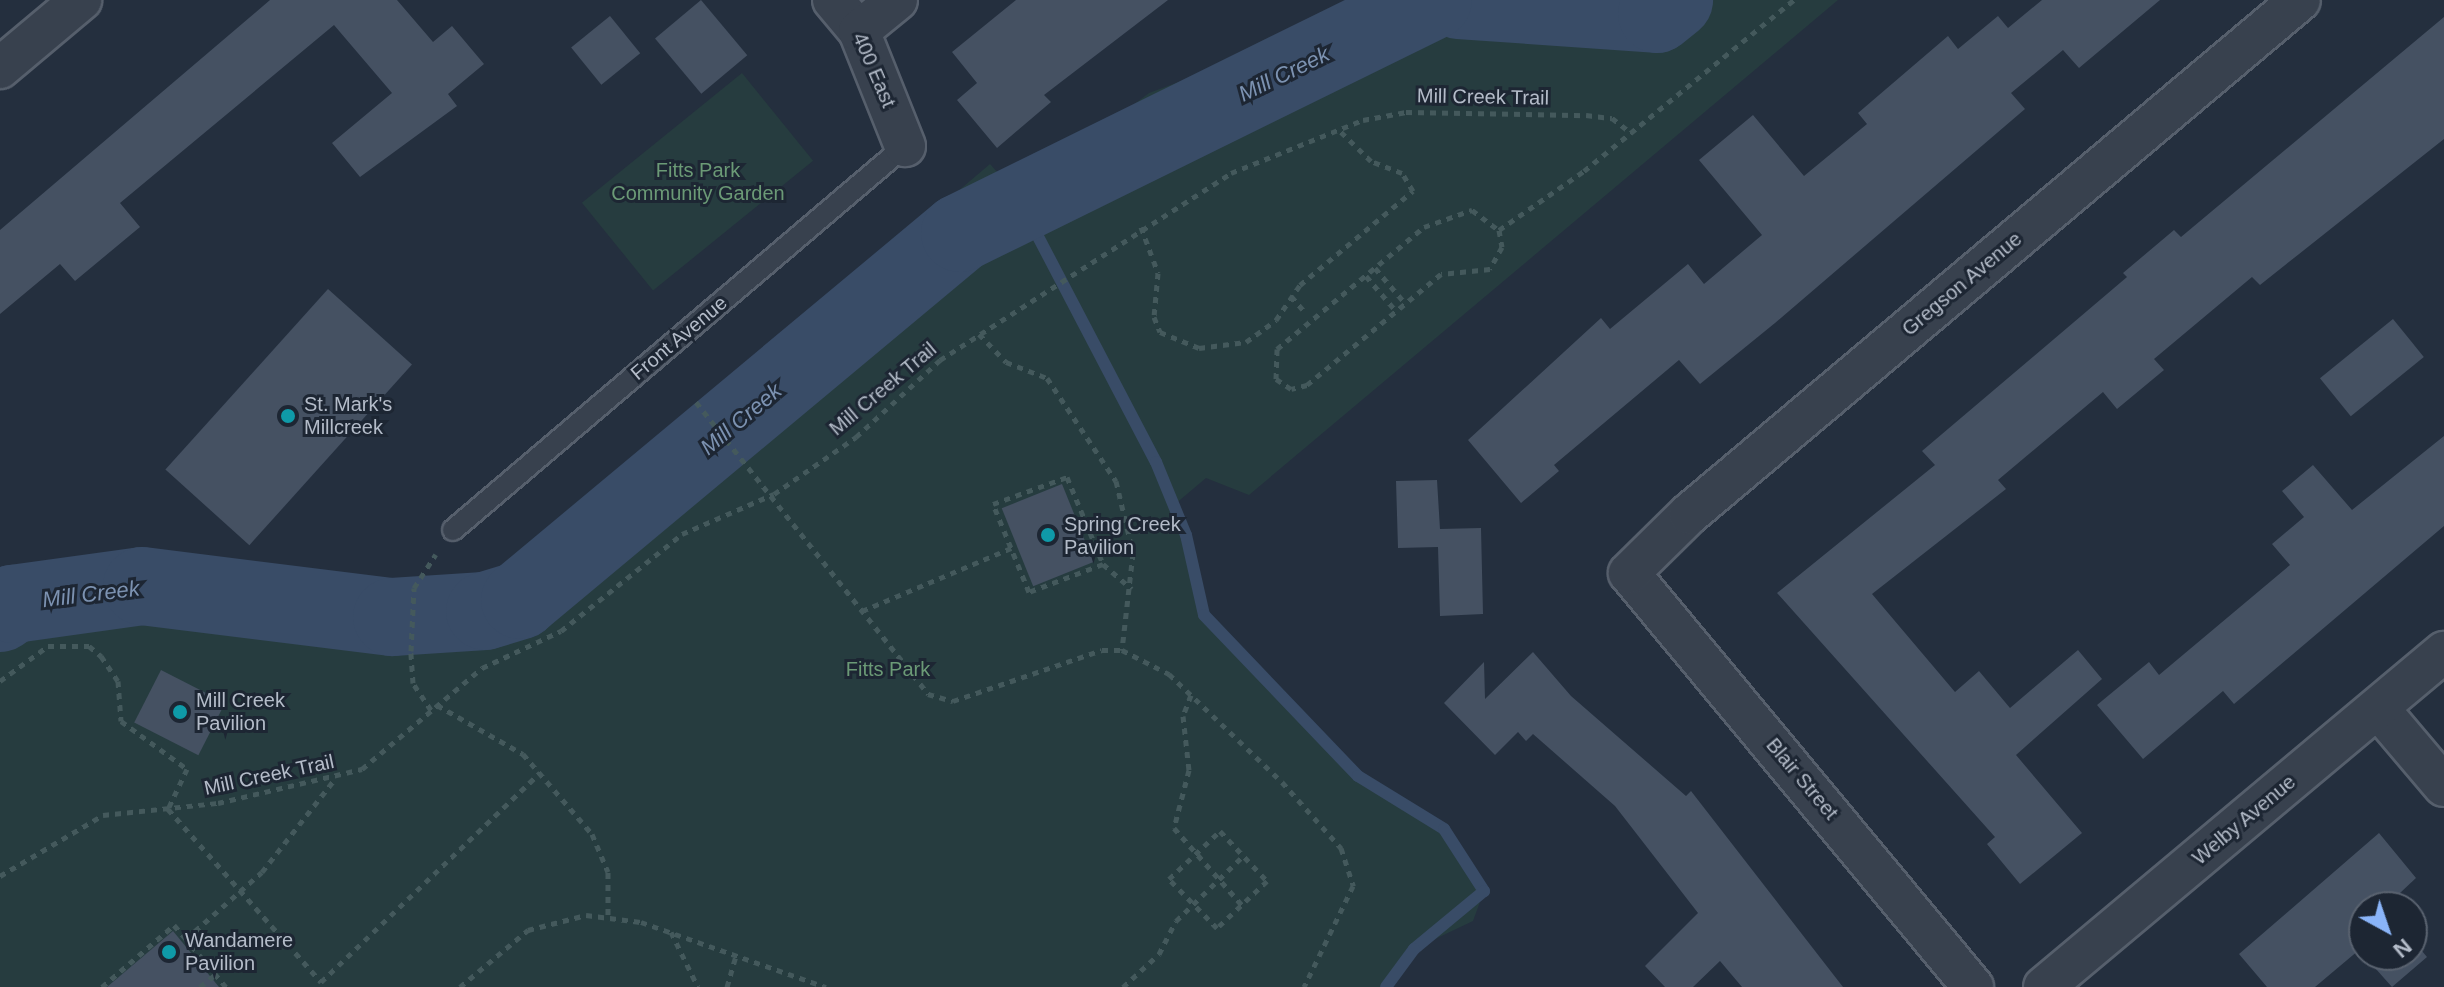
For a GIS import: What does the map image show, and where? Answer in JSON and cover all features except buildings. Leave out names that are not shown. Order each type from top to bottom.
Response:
[{"type":"street","points":[[0,68],[81,0]]},
{"type":"street","name":"400 East","points":[[833,0],[859,31],[905,146]]},
{"type":"street","points":[[859,31],[897,0]]},
{"type":"street","name":"Gregson Avenue","points":[[1629,573],[1689,514],[2300,0]]},
{"type":"street","name":"Blair Street","points":[[1629,573],[1973,987]]},
{"type":"street","name":"Welby Avenue","points":[[2044,987],[2444,652]]},
{"type":"street","points":[[2378,708],[2444,786]]},
{"type":"lane","name":"Front Avenue","points":[[453,530],[905,146]]},
{"type":"path","points":[[1499,230],[1631,133],[1794,0]]},
{"type":"path","name":"Mill Creek Trail","points":[[0,876],[76,824],[335,778],[362,769],[482,668],[561,631],[682,534],[774,494],[856,437],[911,382],[979,334],[1141,227],[1231,173],[1338,129],[1406,112],[1586,115],[1612,118],[1631,133]]},
{"type":"path","points":[[1141,227],[1158,273],[1154,317],[1168,340],[1199,348],[1246,342],[1291,296],[1413,191],[1402,173],[1371,161],[1338,129]]},
{"type":"path","points":[[1453,213],[1480,213],[1499,230],[1502,247],[1490,269],[1441,274],[1307,385],[1291,389],[1276,379],[1277,349],[1375,268],[1453,213]]},
{"type":"path","points":[[1375,268],[1405,303]]},
{"type":"path","points":[[1366,276],[1396,311]]},
{"type":"path","points":[[1291,296],[1304,311]]},
{"type":"path","points":[[979,334],[1006,362],[1047,378],[1100,450],[1127,517],[1132,589],[1122,650]]},
{"type":"path","points":[[698,404],[774,494],[916,683],[940,700],[1122,650],[1141,655],[1191,695],[1282,782],[1350,865],[1347,908],[1304,987]]},
{"type":"path","points":[[1103,564],[1029,592],[993,504],[1067,477],[1103,564],[1132,589]]},
{"type":"path","points":[[862,611],[1011,548]]},
{"type":"path","points":[[419,578],[414,588],[413,683],[431,710]]},
{"type":"path","points":[[0,681],[48,646],[89,646],[118,681],[121,721],[187,769],[168,809],[244,891],[321,982],[540,773]]},
{"type":"path","points":[[1191,695],[1183,716],[1189,770],[1174,828],[1242,905]]},
{"type":"path","points":[[437,705],[510,744],[540,773],[603,851],[608,915]]},
{"type":"path","points":[[186,939],[244,891],[335,778]]},
{"type":"path","points":[[1220,831],[1243,856],[1267,881],[1217,928],[1169,879],[1220,831]]},
{"type":"path","points":[[1123,987],[1151,964],[1193,903],[1243,856]]},
{"type":"path","points":[[460,987],[528,930],[608,915],[671,932],[826,987]]},
{"type":"path","points":[[102,987],[174,925],[226,987]]},
{"type":"path","points":[[671,932],[698,987]]},
{"type":"path","points":[[727,987],[736,955]]},
{"type":"path","points":[[200,987],[216,974]]},
{"type":"green space","name":"Fitts Park","points":[[1372,0],[1838,0],[1249,495],[1206,478],[1174,505],[1204,615],[1358,776],[1444,829],[1484,891],[1473,921],[1414,949],[1386,987],[0,987],[0,597],[148,567],[421,586],[480,582],[525,559],[990,164],[1016,193],[1149,93],[1351,18]]},
{"type":"green space","name":"Fitts Park Community Garden","points":[[742,73],[813,161],[653,290],[582,203]]},
{"type":"waterway","name":"Mill Creek","points":[[0,613],[13,604],[142,586],[392,617],[485,611],[520,600],[960,233],[1433,0]]},
{"type":"waterway","name":"Mill Creek","points":[[1459,0],[1657,14],[1674,0]]},
{"type":"waterway","points":[[1021,204],[1156,462],[1186,535],[1204,615],[1358,776],[1444,829],[1484,891],[1414,949],[1386,987]]},
{"type":"place","name":"St. Mark's Millcreek","points":[[288,416]]},
{"type":"place","name":"Spring Creek Pavilion","points":[[1048,535]]},
{"type":"place","name":"Mill Creek Pavilion","points":[[180,712]]},
{"type":"place","name":"Wandamere Pavilion","points":[[169,952]]}]
